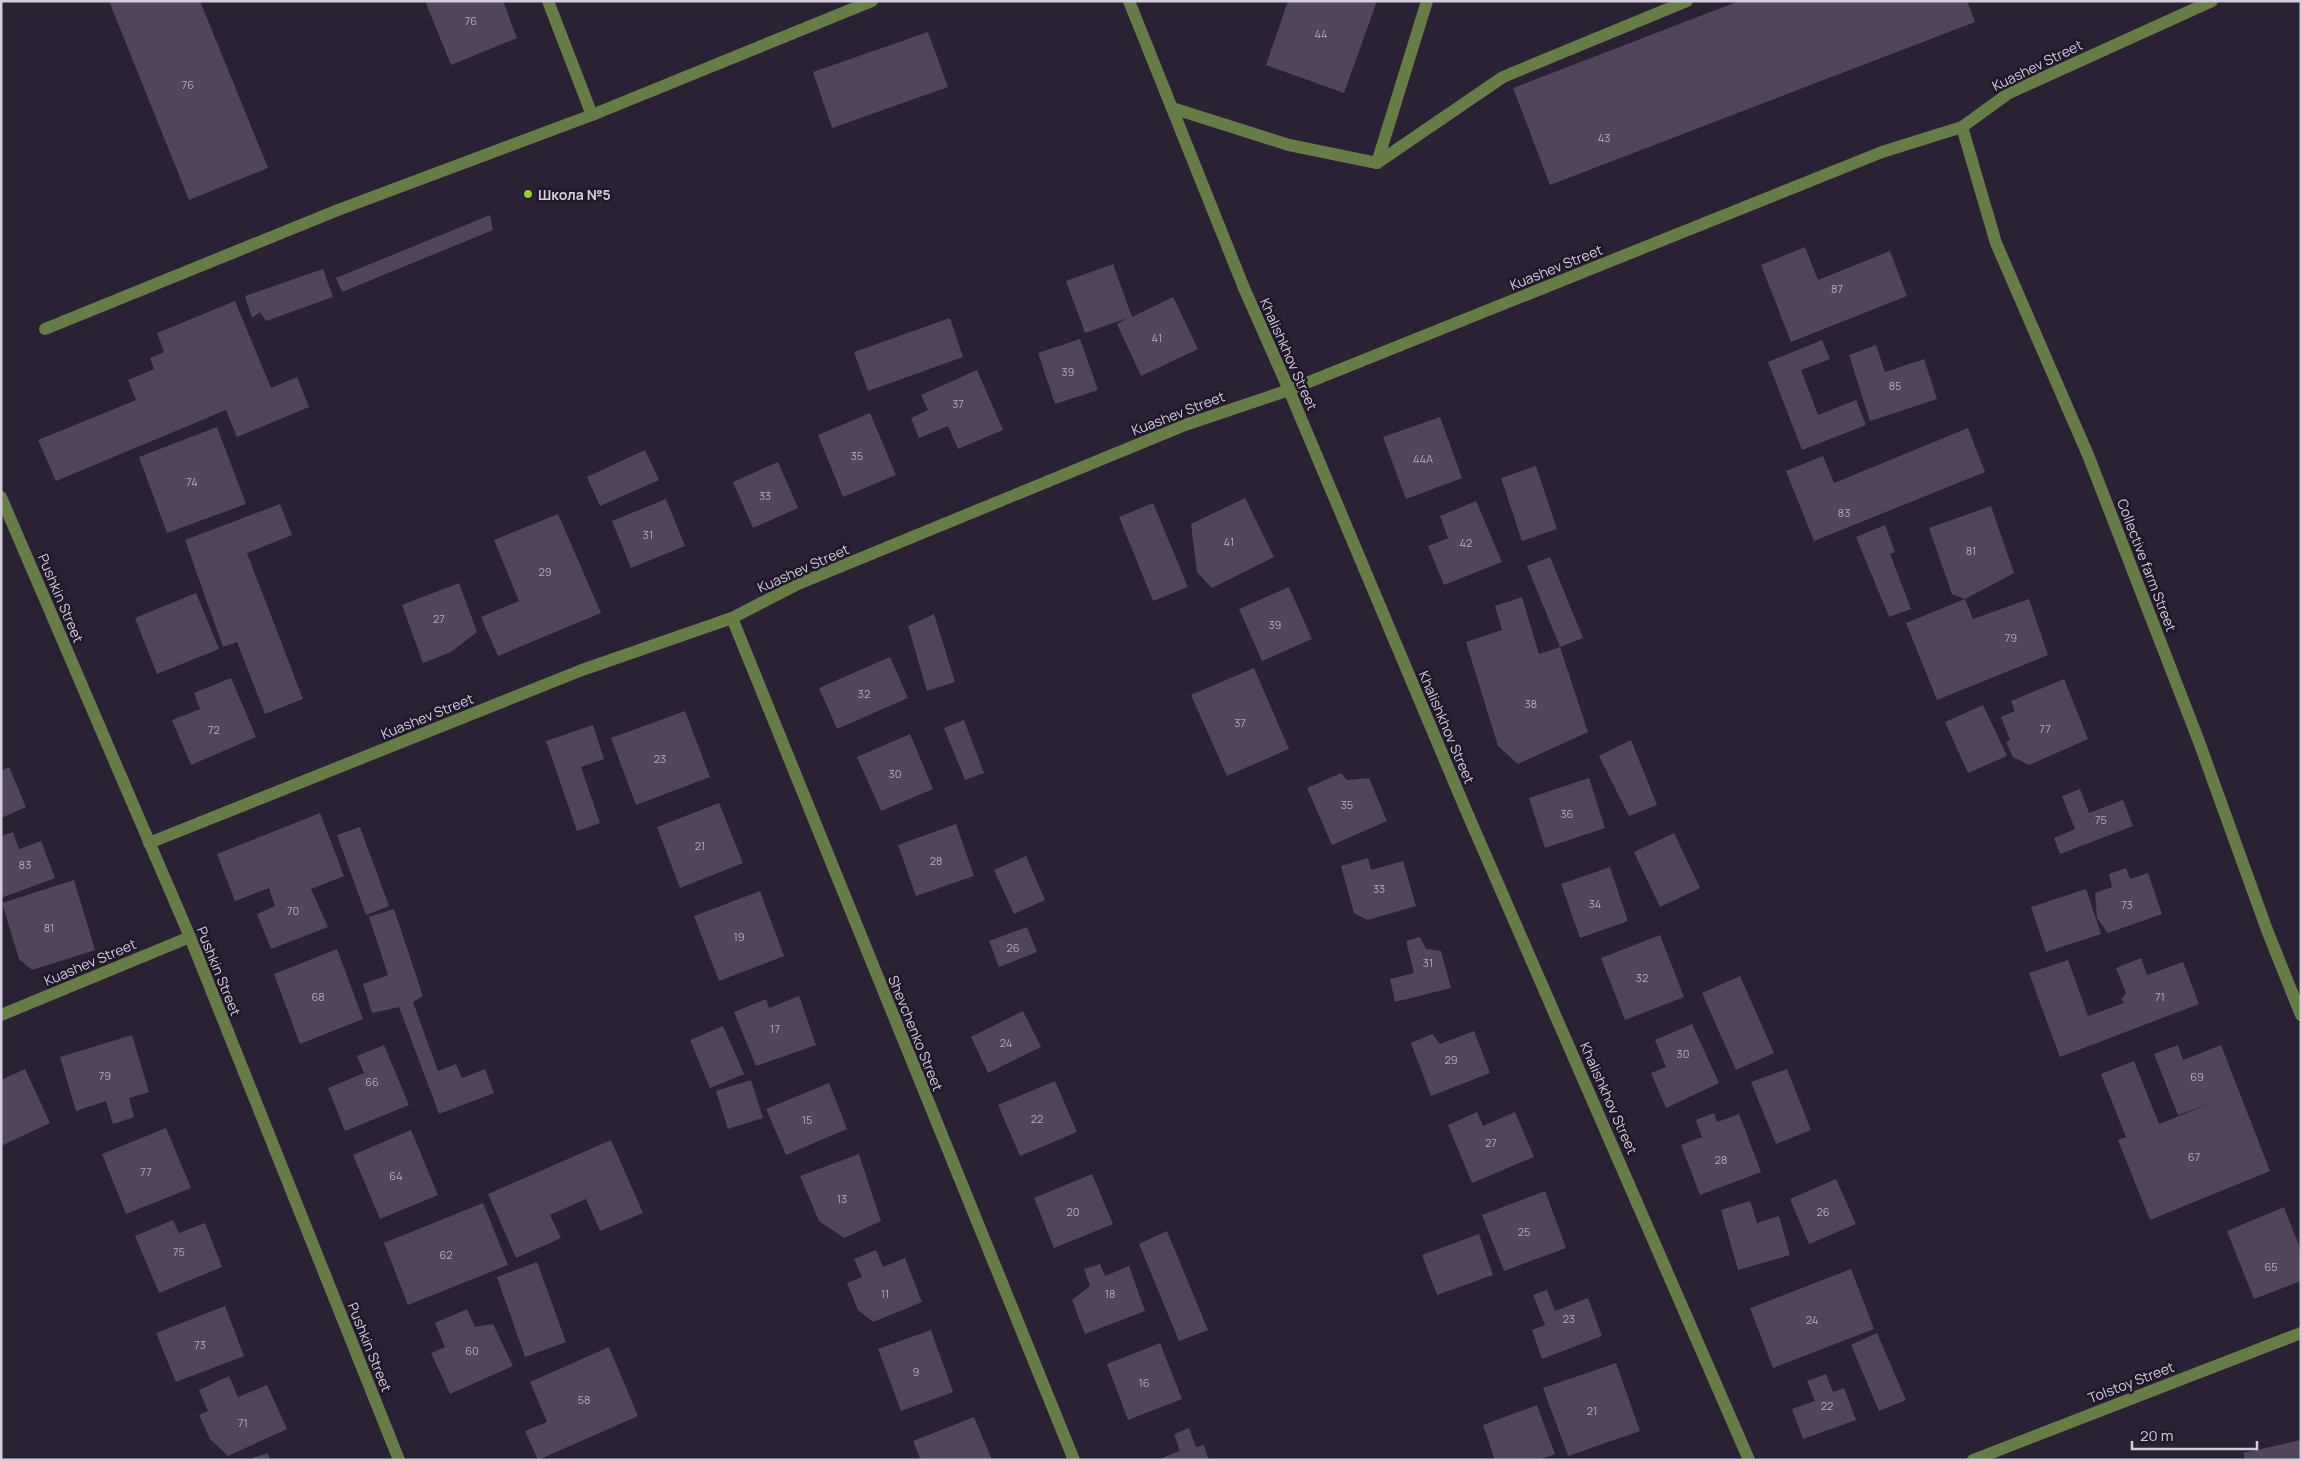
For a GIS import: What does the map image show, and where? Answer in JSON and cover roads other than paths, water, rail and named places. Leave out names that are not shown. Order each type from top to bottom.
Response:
[{"type":"street","points":[[548,1],[592,115]]},
{"type":"street","points":[[45,329],[338,210],[592,115],[872,1]]},
{"type":"street","name":"Khalishkhov Street","points":[[1129,1],[1244,288],[1289,390],[1465,808],[1749,1460]]},
{"type":"street","points":[[1377,163],[1427,1]]},
{"type":"street","points":[[1172,108],[1289,145],[1377,163],[1503,77],[1686,1]]},
{"type":"street","name":"Kuashev Street","points":[[149,843],[582,670],[732,618],[798,584],[1157,436],[1289,390],[1882,152],[1962,126],[2009,93],[2212,1]]},
{"type":"street","name":"Collective farm Street","points":[[1962,126],[1996,243],[2088,455],[2198,739],[2267,930],[2301,1015]]},
{"type":"street","name":"Pushkin Street","points":[[1,497],[190,937],[399,1460]]},
{"type":"street","name":"Shevchenko Street","points":[[732,618],[1074,1460]]},
{"type":"street","name":"Kuashev Street","points":[[1,1015],[190,937]]},
{"type":"street","name":"Tolstoy Street","points":[[1973,1460],[2301,1333]]},
{"type":"place","name":"Школа №5","points":[[528,194]]}]
